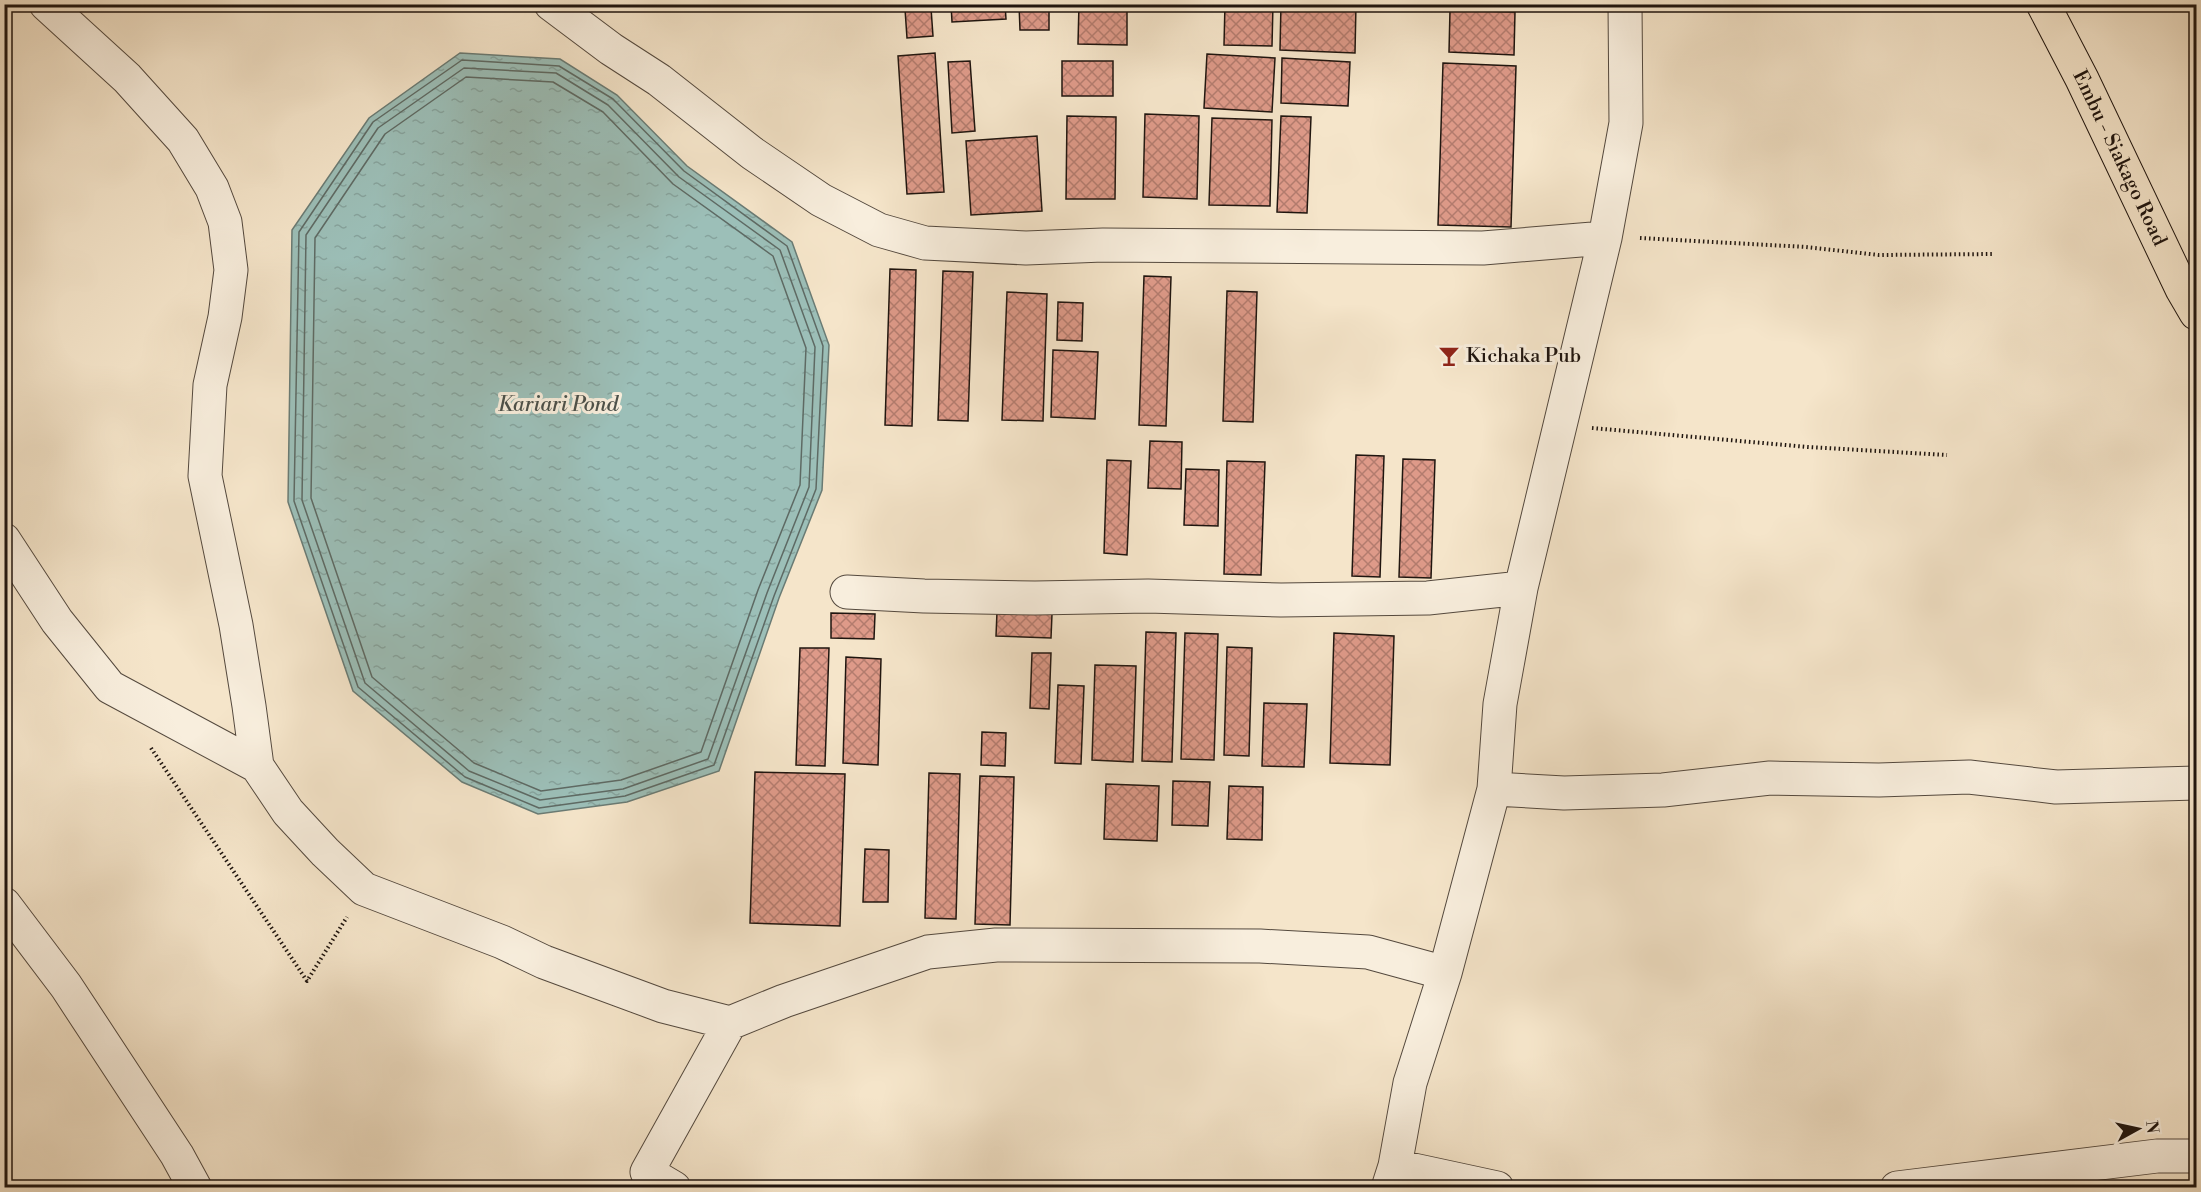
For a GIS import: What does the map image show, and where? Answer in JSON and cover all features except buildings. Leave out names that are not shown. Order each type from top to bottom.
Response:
[{"type":"highway","name":"Embu - Siakago Road","points":[[2043,4],[2196,314]]},
{"type":"street","points":[[46,4],[127,78],[183,140],[212,188],[225,222],[231,270],[225,317],[210,385],[205,476],[236,625],[257,766],[288,812],[364,889],[502,942],[544,962],[663,1006],[730,1023],[784,1001],[928,952],[996,945],[1260,946],[1368,952],[1445,973]]},
{"type":"street","points":[[551,4],[611,49],[659,80],[752,153],[821,200],[879,230],[925,243],[1026,248],[1103,245],[1483,248],[1605,238]]},
{"type":"street","points":[[1497,1188],[1391,1177],[1410,1083],[1445,973],[1494,789],[1500,704],[1521,588],[1605,238],[1626,123],[1625,4]]},
{"type":"street","points":[[4,540],[57,621],[110,687],[257,766]]},
{"type":"street","points":[[847,592],[935,597],[1148,596],[1281,600],[1428,598],[1521,588]]},
{"type":"street","points":[[1494,789],[1564,793],[1663,790],[1770,778],[1879,780],[1969,777],[2056,787],[2196,783]]},
{"type":"street","points":[[4,904],[66,986],[177,1155],[195,1188]]},
{"type":"street","points":[[674,1188],[647,1172],[730,1023]]},
{"type":"street","points":[[1897,1188],[2157,1156],[2196,1156]]},
{"type":"path","points":[[4,9],[9,4]]},
{"type":"path","points":[[1605,238],[1659,237],[1806,247],[1879,255],[1993,254]]},
{"type":"path","points":[[1559,426],[1808,447],[1947,455]]},
{"type":"path","points":[[149,746],[307,981],[364,889]]},
{"type":"water","name":"Kariari Pond","points":[[460,53],[560,59],[617,95],[687,166],[792,242],[829,345],[822,490],[779,598],[719,771],[627,802],[538,814],[462,782],[353,691],[288,502],[292,230],[369,118]]},
{"type":"place","name":"Kichaka Pub","points":[[1449,356]]}]
